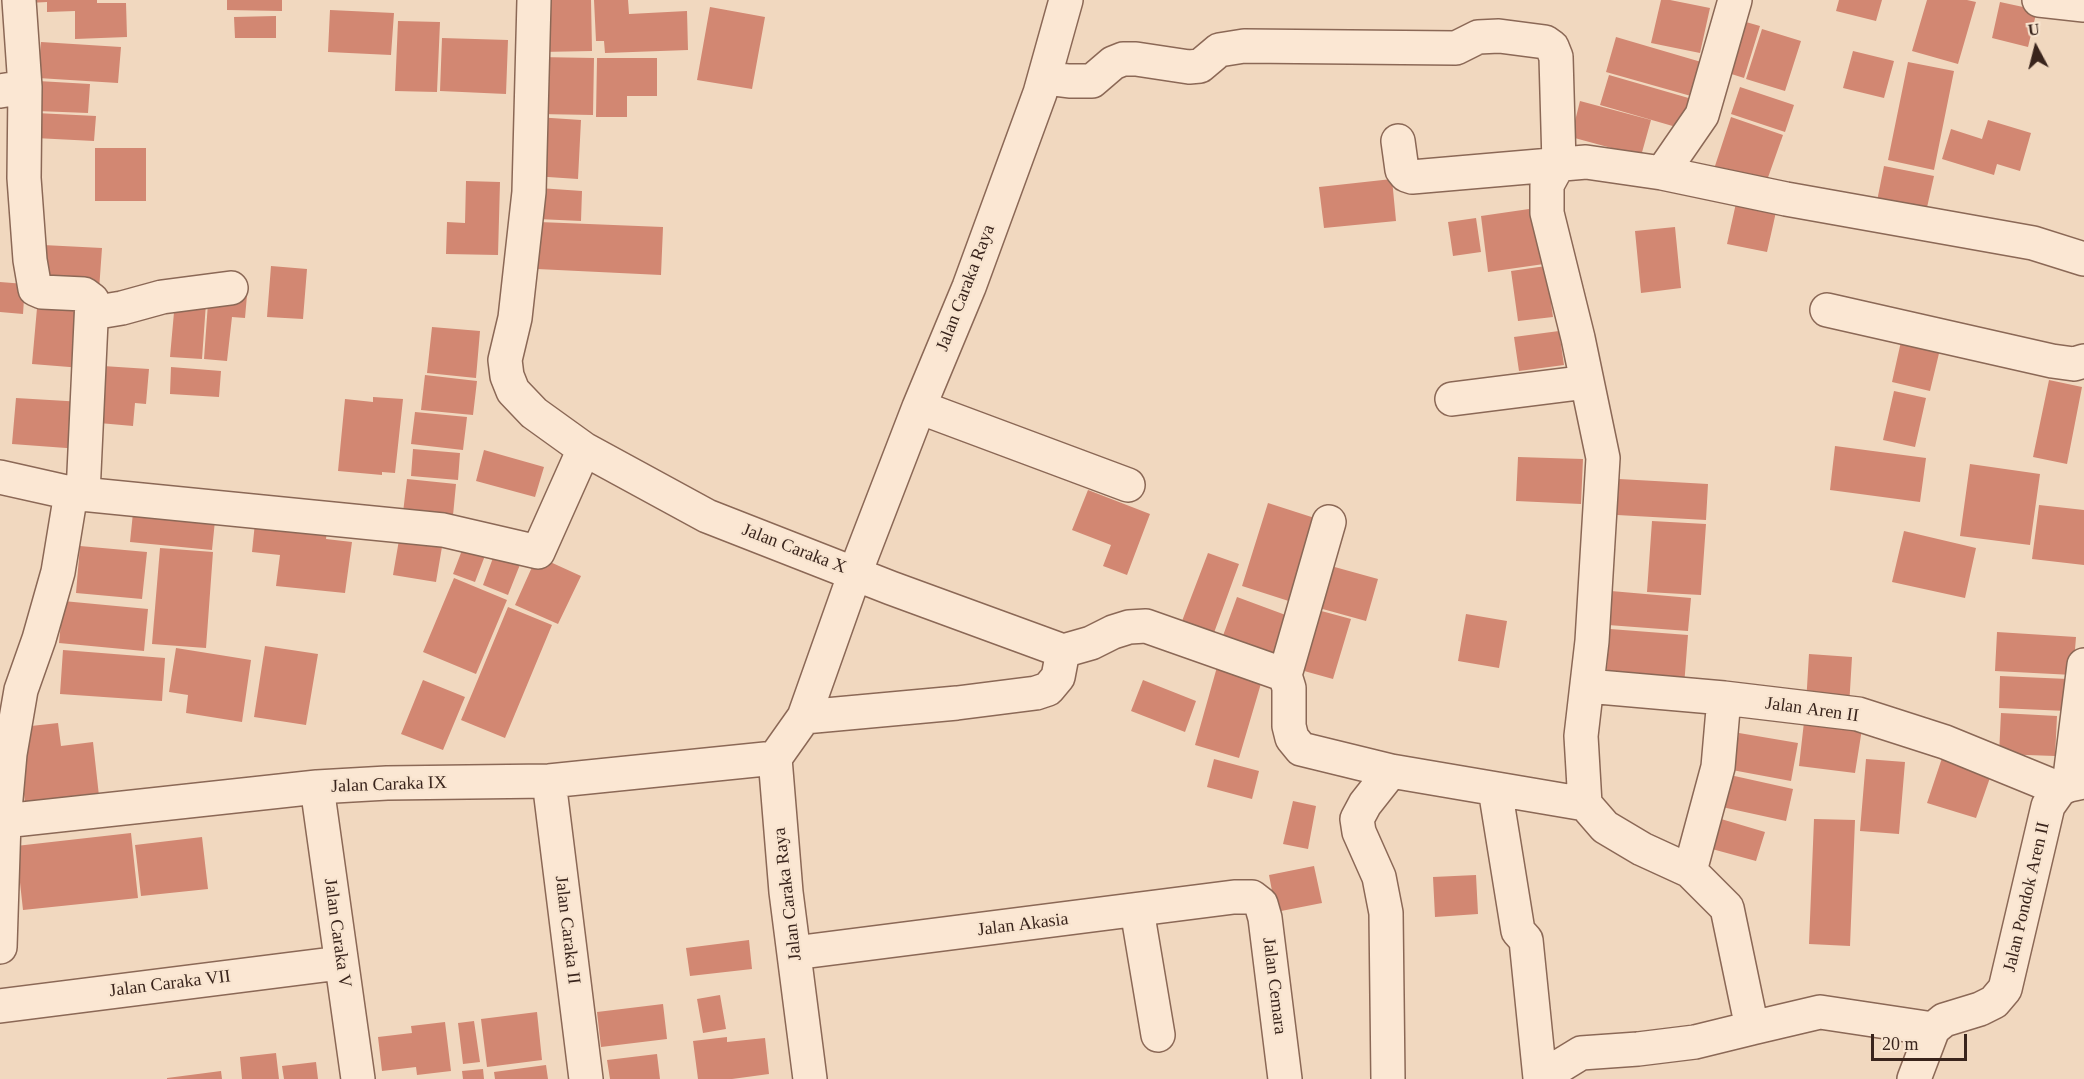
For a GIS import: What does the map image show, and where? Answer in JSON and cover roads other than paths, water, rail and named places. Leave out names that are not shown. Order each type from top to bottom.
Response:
[{"type":"street","points":[[0,947],[4,821],[10,754],[21,690],[39,639],[77,493],[92,313],[92,300],[84,294],[42,292],[35,289],[12,89],[19,0]]},
{"type":"street","name":"Jalan Caraka X","points":[[534,0],[529,192],[517,307],[505,360],[507,376],[513,391],[534,413],[584,449],[706,516],[855,573]]},
{"type":"street","name":"Jalan Caraka Raya","points":[[810,1079],[779,831],[775,758],[804,717],[855,573],[919,407],[969,287],[1045,78],[1066,0]]},
{"type":"street","points":[[1662,173],[1702,115],[1736,0]]},
{"type":"street","points":[[2039,0],[2084,5]]},
{"type":"street","points":[[1045,78],[1092,81],[1113,63],[1123,59],[1189,68],[1200,66],[1219,50],[1244,46],[1456,48],[1478,37],[1498,36],[1545,42],[1552,47],[1556,57],[1559,163],[1547,185],[1546,213],[1603,458],[1599,551],[1581,736],[1585,804],[1605,827],[1642,849],[1690,871],[1727,908],[1752,1028]]},
{"type":"street","points":[[1398,141],[1402,170],[1406,175],[1412,177],[1586,162],[1662,173],[2033,243],[2084,259]]},
{"type":"street","points":[[92,313],[162,297],[231,288]]},
{"type":"street","points":[[1827,310],[2081,366]]},
{"type":"street","points":[[1452,399],[1587,382]]},
{"type":"street","points":[[919,407],[1128,485]]},
{"type":"street","points":[[0,477],[77,493],[443,530],[538,552],[584,449]]},
{"type":"street","points":[[1329,522],[1285,675],[1289,688],[1289,726],[1292,738],[1301,749],[1391,771],[1585,804]]},
{"type":"street","points":[[855,573],[1063,651],[1129,627],[1146,626],[1285,675]]},
{"type":"street","points":[[804,717],[957,703],[1036,693],[1048,689],[1058,677],[1063,651]]},
{"type":"street","points":[[2071,785],[2084,665]]},
{"type":"street","name":"Jalan Aren II","points":[[1587,686],[1725,698],[1858,714],[2071,785]]},
{"type":"street","points":[[1690,871],[1718,767],[1725,698]]},
{"type":"street","name":"Jalan Caraka IX","points":[[4,821],[317,787],[387,783],[549,781],[775,758]]},
{"type":"street","points":[[1388,1079],[1386,913],[1379,877],[1359,832],[1358,819],[1365,804],[1391,771]]},
{"type":"street","name":"Jalan Caraka II","points":[[549,781],[586,1079]]},
{"type":"street","name":"Jalan Pondok Aren II","points":[[1933,1029],[1944,1020],[1980,1009],[1994,1002],[2005,989],[2048,806],[2071,785]]},
{"type":"street","name":"Jalan Caraka V","points":[[317,787],[358,1079]]},
{"type":"street","points":[[1495,789],[1518,931],[1527,940],[1536,1078],[1581,1053],[1695,1042],[1820,1012],[1933,1029],[1914,1079]]},
{"type":"street","name":"Jalan Akasia","points":[[794,953],[1234,897],[1252,897]]},
{"type":"street","name":"Jalan Cemara","points":[[1252,897],[1261,904],[1265,918],[1286,1079]]},
{"type":"street","points":[[1137,910],[1158,1035]]},
{"type":"street","name":"Jalan Caraka VII","points":[[0,1006],[340,963]]}]
